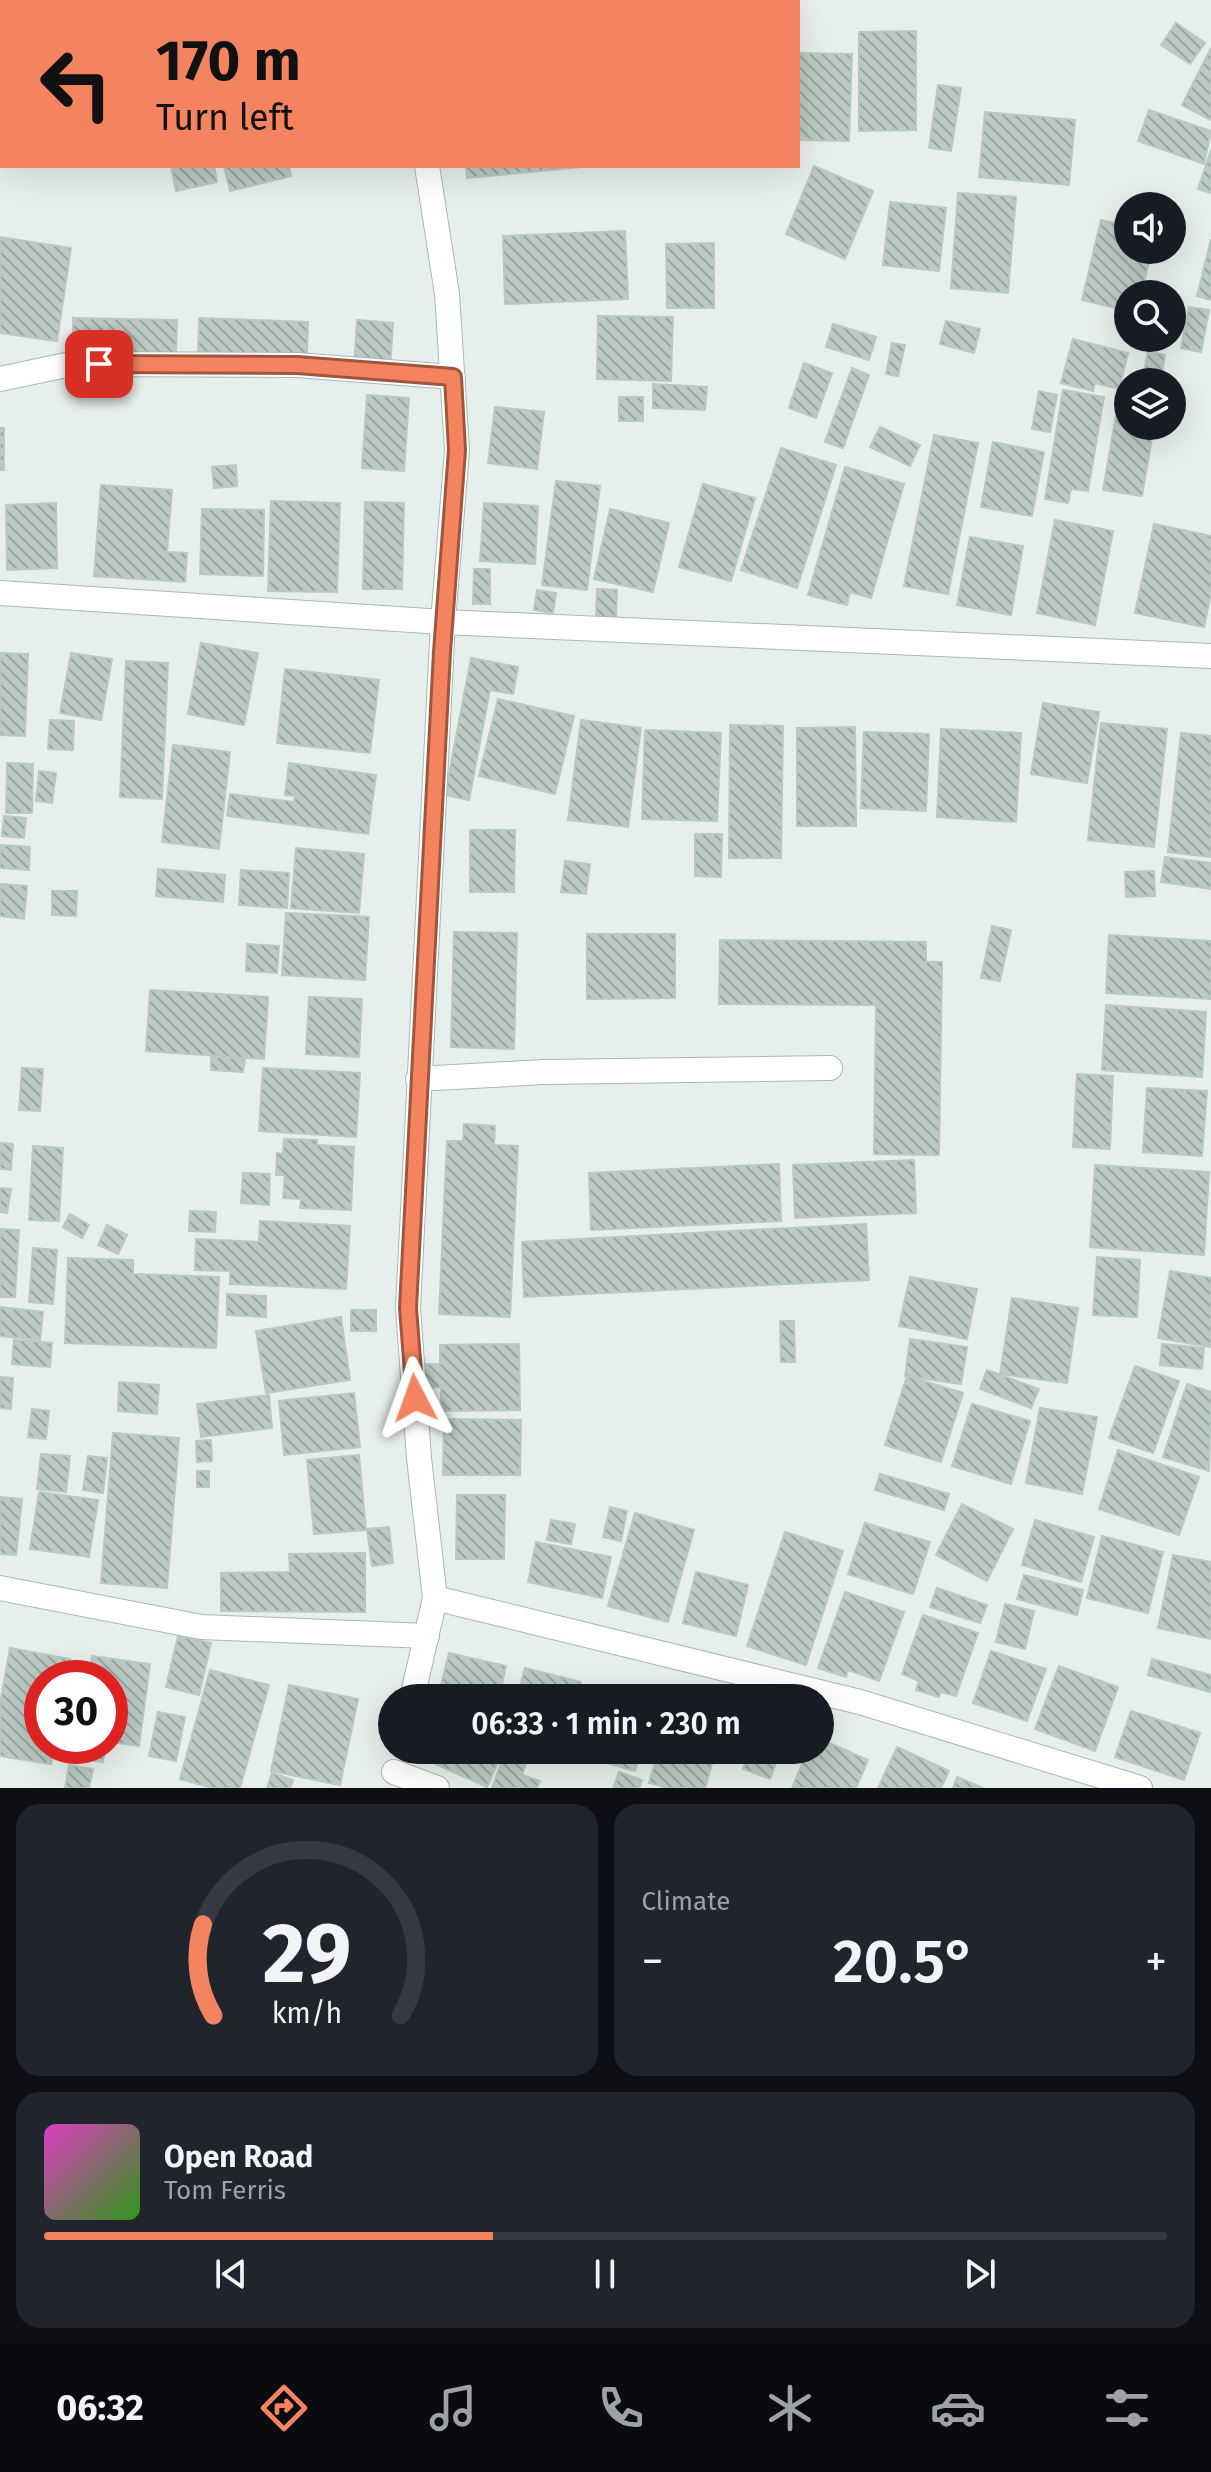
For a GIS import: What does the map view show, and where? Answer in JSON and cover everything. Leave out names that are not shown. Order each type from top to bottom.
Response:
[{"type":"street","points":[[415,1684],[435,1598],[419,1458],[408,1308],[443,622],[457,450],[447,294],[427,168]]},
{"type":"street","points":[[0,379],[71,364],[297,365],[453,377]]},
{"type":"street","points":[[0,593],[443,622],[1211,656]]},
{"type":"street","points":[[418,1079],[544,1072],[830,1068]]},
{"type":"street","points":[[0,1588],[201,1627],[427,1636]]},
{"type":"street","points":[[435,1598],[860,1702],[1140,1788]]},
{"type":"street","points":[[394,1770],[437,1788]]},
{"type":"building","points":[[1176,23],[1205,43],[1190,64],[1161,45]]},
{"type":"building","points":[[916,31],[916,130],[859,131],[859,32]]},
{"type":"building","points":[[1211,48],[1211,120],[1182,105]]},
{"type":"building","points":[[800,53],[852,54],[849,141],[800,140]]},
{"type":"building","points":[[938,85],[961,88],[951,151],[929,148]]},
{"type":"building","points":[[1149,110],[1211,131],[1204,164],[1138,141]]},
{"type":"building","points":[[985,112],[1075,120],[1069,185],[979,177]]},
{"type":"building","points":[[1211,150],[1211,193],[1198,189]]},
{"type":"building","points":[[814,166],[873,191],[845,259],[786,234]]},
{"type":"building","points":[[171,168],[214,168],[217,182],[176,191]]},
{"type":"building","points":[[224,168],[289,168],[291,176],[230,191]]},
{"type":"building","points":[[466,168],[571,168],[467,178]]},
{"type":"building","points":[[958,193],[1016,197],[1008,293],[951,288]]},
{"type":"building","points":[[890,202],[946,208],[939,271],[883,265]]},
{"type":"building","points":[[1101,220],[1114,223],[1114,264],[1148,264],[1144,280],[1114,280],[1114,308],[1082,300]]},
{"type":"building","points":[[625,231],[628,299],[505,304],[503,236]]},
{"type":"building","points":[[0,237],[71,248],[57,341],[0,333]]},
{"type":"building","points":[[1211,239],[1211,300],[1197,296]]},
{"type":"building","points":[[714,243],[714,308],[667,308],[666,244]]},
{"type":"building","points":[[1189,307],[1209,310],[1201,352],[1186,349]]},
{"type":"building","points":[[598,316],[673,317],[671,381],[597,379]]},
{"type":"building","points":[[73,318],[177,320],[176,354],[73,352]]},
{"type":"building","points":[[199,318],[308,322],[307,356],[198,352]]},
{"type":"building","points":[[357,320],[393,323],[390,369],[354,367]]},
{"type":"building","points":[[946,321],[980,329],[974,353],[940,344]]},
{"type":"building","points":[[833,324],[876,337],[869,360],[826,347]]},
{"type":"building","points":[[1073,339],[1114,349],[1114,352],[1128,353],[1124,368],[1114,368],[1114,388],[1095,383],[1093,391],[1061,383]]},
{"type":"building","points":[[892,343],[905,345],[898,376],[886,374]]},
{"type":"building","points":[[1148,352],[1165,355],[1163,368],[1145,368]]},
{"type":"building","points":[[804,363],[832,373],[816,418],[789,408]]},
{"type":"building","points":[[852,368],[869,375],[843,448],[825,442]]},
{"type":"building","points":[[653,384],[707,387],[705,410],[653,408]]},
{"type":"building","points":[[1063,390],[1104,397],[1088,491],[1071,489],[1068,503],[1045,499]]},
{"type":"building","points":[[1039,391],[1057,395],[1050,432],[1032,429]]},
{"type":"building","points":[[367,395],[409,398],[404,471],[362,468]]},
{"type":"building","points":[[619,397],[643,397],[643,421],[619,421]]},
{"type":"building","points":[[495,407],[544,412],[537,469],[488,463]]},
{"type":"building","points":[[880,427],[920,445],[910,466],[870,447]]},
{"type":"building","points":[[1114,427],[1114,440],[1152,440],[1142,496],[1103,490]]},
{"type":"building","points":[[0,428],[4,428],[4,470],[0,470]]},
{"type":"building","points":[[934,435],[978,443],[948,594],[904,586]]},
{"type":"building","points":[[993,442],[1044,452],[1032,516],[981,507]]},
{"type":"building","points":[[781,448],[836,465],[797,588],[741,570]]},
{"type":"building","points":[[236,465],[237,486],[214,488],[212,467]]},
{"type":"building","points":[[845,467],[904,484],[871,598],[850,592],[847,605],[808,595]]},
{"type":"building","points":[[556,481],[600,486],[587,590],[542,585]]},
{"type":"building","points":[[703,484],[755,498],[731,581],[679,567]]},
{"type":"building","points":[[101,485],[172,490],[167,552],[187,553],[185,582],[94,576]]},
{"type":"building","points":[[271,501],[340,503],[337,592],[268,591]]},
{"type":"building","points":[[365,502],[404,503],[402,589],[363,589]]},
{"type":"building","points":[[56,503],[57,568],[7,570],[6,505]]},
{"type":"building","points":[[484,503],[538,506],[535,564],[480,561]]},
{"type":"building","points":[[202,509],[264,510],[263,576],[200,574]]},
{"type":"building","points":[[610,509],[669,523],[653,592],[594,579]]},
{"type":"building","points":[[1055,520],[1113,531],[1095,625],[1037,613]]},
{"type":"building","points":[[1154,524],[1211,536],[1211,593],[1204,627],[1135,613]]},
{"type":"building","points":[[970,537],[1023,546],[1011,615],[957,605]]},
{"type":"building","points":[[474,569],[490,569],[490,604],[473,604]]},
{"type":"building","points":[[597,589],[617,590],[616,618],[596,617]]},
{"type":"building","points":[[537,590],[556,593],[553,613],[534,610]]},
{"type":"building","points":[[201,643],[258,653],[244,725],[188,714]]},
{"type":"building","points":[[0,653],[28,654],[25,736],[0,735]]},
{"type":"building","points":[[71,653],[112,659],[101,720],[60,713]]},
{"type":"building","points":[[471,658],[518,667],[513,694],[490,690],[469,800],[445,795]]},
{"type":"building","points":[[126,661],[168,663],[162,799],[120,797]]},
{"type":"building","points":[[285,669],[379,680],[370,753],[277,743]]},
{"type":"building","points":[[498,699],[574,716],[555,794],[479,776]]},
{"type":"building","points":[[1043,703],[1099,712],[1087,783],[1031,774]]},
{"type":"building","points":[[50,720],[74,721],[73,750],[48,749]]},
{"type":"building","points":[[581,720],[641,728],[628,827],[568,820]]},
{"type":"building","points":[[1101,723],[1167,729],[1154,847],[1088,840]]},
{"type":"building","points":[[730,725],[783,726],[781,858],[729,858]]},
{"type":"building","points":[[855,727],[856,826],[797,826],[797,728]]},
{"type":"building","points":[[941,729],[1021,733],[1016,822],[937,817]]},
{"type":"building","points":[[645,730],[721,733],[717,821],[642,819]]},
{"type":"building","points":[[864,732],[929,734],[926,811],[861,808]]},
{"type":"building","points":[[1181,733],[1211,736],[1211,857],[1168,852]]},
{"type":"building","points":[[173,745],[230,752],[219,849],[162,842]]},
{"type":"building","points":[[7,763],[33,764],[32,813],[6,813]]},
{"type":"building","points":[[289,763],[376,775],[368,834],[227,816],[230,794],[294,802],[295,796],[285,795]]},
{"type":"building","points":[[39,771],[56,773],[52,803],[36,801]]},
{"type":"building","points":[[4,816],[26,818],[24,838],[2,836]]},
{"type":"building","points":[[470,830],[515,830],[514,892],[470,892]]},
{"type":"building","points":[[695,834],[722,834],[721,877],[695,876]]},
{"type":"building","points":[[0,845],[30,847],[29,870],[0,868]]},
{"type":"building","points":[[296,848],[364,854],[359,913],[291,908]]},
{"type":"building","points":[[1165,857],[1211,863],[1211,889],[1161,882]]},
{"type":"building","points":[[565,861],[590,864],[586,894],[561,892]]},
{"type":"building","points":[[158,869],[225,875],[223,902],[156,896]]},
{"type":"building","points":[[241,870],[289,873],[287,908],[239,905]]},
{"type":"building","points":[[1154,871],[1155,896],[1126,897],[1125,872]]},
{"type":"building","points":[[0,884],[27,886],[24,919],[0,916]]},
{"type":"building","points":[[52,891],[77,891],[76,916],[52,915]]},
{"type":"building","points":[[286,913],[369,917],[365,980],[282,975]]},
{"type":"building","points":[[992,926],[1011,930],[1000,981],[981,978]]},
{"type":"building","points":[[454,932],[517,933],[514,1049],[451,1047]]},
{"type":"building","points":[[587,934],[675,934],[675,998],[587,999]]},
{"type":"building","points":[[1109,935],[1211,941],[1211,999],[1106,993]]},
{"type":"building","points":[[720,940],[926,942],[926,962],[942,962],[939,1155],[874,1154],[876,1005],[719,1004]]},
{"type":"building","points":[[247,944],[279,946],[277,973],[246,971]]},
{"type":"building","points":[[150,990],[268,997],[264,1059],[146,1051]]},
{"type":"building","points":[[309,997],[362,999],[359,1057],[306,1054]]},
{"type":"building","points":[[1106,1005],[1206,1012],[1202,1077],[1102,1070]]},
{"type":"building","points":[[211,1057],[245,1059],[243,1072],[211,1070]]},
{"type":"building","points":[[22,1068],[43,1069],[40,1111],[19,1110]]},
{"type":"building","points":[[263,1068],[360,1073],[356,1137],[259,1131]]},
{"type":"building","points":[[1077,1074],[1113,1076],[1110,1149],[1073,1147]]},
{"type":"building","points":[[1147,1088],[1207,1091],[1202,1156],[1143,1152]]},
{"type":"building","points":[[464,1124],[495,1126],[494,1145],[518,1146],[510,1317],[439,1314],[447,1141],[463,1141]]},
{"type":"building","points":[[284,1139],[317,1140],[317,1145],[354,1147],[351,1210],[300,1208],[301,1199],[283,1198],[285,1175],[276,1175],[277,1153],[283,1154]]},
{"type":"building","points":[[0,1143],[13,1144],[11,1170],[0,1169]]},
{"type":"building","points":[[33,1146],[63,1148],[59,1221],[29,1220]]},
{"type":"building","points":[[914,1160],[916,1213],[795,1218],[793,1165]]},
{"type":"building","points":[[779,1164],[781,1221],[591,1230],[589,1173]]},
{"type":"building","points":[[1095,1165],[1209,1172],[1204,1255],[1090,1247]]},
{"type":"building","points":[[243,1173],[270,1174],[269,1205],[241,1203]]},
{"type":"building","points":[[0,1188],[11,1189],[7,1213],[0,1212]]},
{"type":"building","points":[[190,1211],[216,1212],[215,1232],[189,1231]]},
{"type":"building","points":[[70,1214],[89,1225],[82,1238],[63,1227]]},
{"type":"building","points":[[260,1221],[350,1226],[346,1289],[230,1284],[230,1271],[195,1270],[196,1239],[259,1242]]},
{"type":"building","points":[[866,1224],[869,1280],[524,1297],[522,1242]]},
{"type":"building","points":[[107,1225],[127,1235],[118,1254],[98,1245]]},
{"type":"building","points":[[0,1229],[19,1230],[15,1297],[0,1297]]},
{"type":"building","points":[[33,1248],[57,1250],[53,1304],[29,1302]]},
{"type":"building","points":[[1097,1257],[1140,1260],[1137,1317],[1093,1315]]},
{"type":"building","points":[[68,1258],[133,1260],[133,1274],[219,1277],[216,1348],[65,1343]]},
{"type":"building","points":[[1170,1271],[1211,1278],[1211,1347],[1158,1338]]},
{"type":"building","points":[[910,1277],[977,1289],[967,1339],[899,1326]]},
{"type":"building","points":[[227,1294],[266,1296],[266,1317],[227,1315]]},
{"type":"building","points":[[1012,1298],[1078,1308],[1067,1383],[1000,1374]]},
{"type":"building","points":[[0,1307],[43,1312],[40,1340],[0,1336]]},
{"type":"building","points":[[351,1310],[376,1310],[376,1331],[351,1331]]},
{"type":"building","points":[[341,1317],[350,1380],[266,1393],[256,1331]]},
{"type":"building","points":[[780,1321],[794,1321],[795,1362],[781,1362]]},
{"type":"building","points":[[910,1339],[967,1347],[961,1384],[905,1376]]},
{"type":"building","points":[[14,1340],[52,1343],[50,1367],[12,1364]]},
{"type":"building","points":[[519,1344],[520,1410],[441,1411],[441,1387],[424,1388],[424,1364],[440,1364],[440,1345]]},
{"type":"building","points":[[1162,1344],[1204,1348],[1202,1369],[1160,1365]]},
{"type":"building","points":[[1135,1366],[1179,1381],[1153,1453],[1109,1438]]},
{"type":"building","points":[[987,1370],[1039,1389],[1031,1408],[980,1389]]},
{"type":"building","points":[[907,1376],[963,1393],[941,1462],[885,1445]]},
{"type":"building","points":[[0,1377],[13,1378],[11,1409],[0,1408]]},
{"type":"building","points":[[119,1382],[159,1385],[157,1414],[118,1411]]},
{"type":"building","points":[[1187,1384],[1211,1392],[1209,1471],[1163,1457]]},
{"type":"building","points":[[354,1393],[360,1447],[284,1455],[279,1401]]},
{"type":"building","points":[[269,1395],[272,1428],[201,1437],[197,1404]]},
{"type":"building","points":[[972,1404],[1030,1421],[1011,1484],[952,1466]]},
{"type":"building","points":[[1040,1408],[1097,1417],[1082,1494],[1026,1483]]},
{"type":"building","points":[[32,1409],[49,1411],[46,1439],[28,1437]]},
{"type":"building","points":[[444,1419],[521,1420],[520,1475],[443,1475]]},
{"type":"building","points":[[113,1433],[179,1438],[167,1588],[101,1583]]},
{"type":"building","points":[[211,1440],[212,1461],[197,1462],[196,1441]]},
{"type":"building","points":[[1118,1450],[1199,1477],[1179,1535],[1099,1509]]},
{"type":"building","points":[[41,1454],[70,1456],[66,1492],[37,1489]]},
{"type":"building","points":[[359,1455],[366,1530],[314,1534],[307,1460]]},
{"type":"building","points":[[88,1456],[107,1458],[103,1493],[83,1490]]},
{"type":"building","points":[[197,1471],[209,1471],[209,1487],[197,1487]]},
{"type":"building","points":[[880,1474],[949,1494],[944,1510],[875,1490]]},
{"type":"building","points":[[39,1492],[98,1500],[89,1557],[30,1549]]},
{"type":"building","points":[[457,1495],[505,1495],[504,1559],[456,1559]]},
{"type":"building","points":[[0,1497],[22,1499],[16,1555],[0,1554]]},
{"type":"building","points":[[962,1504],[1013,1529],[987,1581],[936,1555]]},
{"type":"building","points":[[610,1507],[627,1511],[621,1541],[603,1537]]},
{"type":"building","points":[[635,1513],[694,1530],[668,1622],[608,1606]]},
{"type":"building","points":[[551,1520],[575,1524],[571,1544],[547,1540]]},
{"type":"building","points":[[1035,1520],[1094,1537],[1081,1582],[1022,1565]]},
{"type":"building","points":[[865,1523],[930,1542],[913,1594],[848,1574]]},
{"type":"building","points":[[389,1527],[393,1563],[372,1566],[367,1529]]},
{"type":"building","points":[[785,1532],[843,1551],[806,1665],[747,1646]]},
{"type":"building","points":[[1102,1536],[1163,1552],[1148,1613],[1087,1598]]},
{"type":"building","points":[[536,1542],[611,1557],[602,1598],[528,1582]]},
{"type":"building","points":[[365,1553],[365,1612],[221,1611],[221,1573],[290,1572],[289,1554]]},
{"type":"building","points":[[1173,1555],[1211,1562],[1211,1639],[1158,1628]]},
{"type":"building","points":[[696,1572],[748,1585],[736,1636],[683,1623]]},
{"type":"building","points":[[1024,1575],[1083,1590],[1077,1615],[1017,1599]]},
{"type":"building","points":[[937,1588],[987,1605],[980,1623],[930,1607]]},
{"type":"building","points":[[845,1592],[904,1612],[879,1681],[848,1670],[846,1677],[818,1668]]},
{"type":"building","points":[[1005,1604],[1034,1611],[1025,1649],[996,1642]]},
{"type":"building","points":[[923,1615],[978,1633],[956,1696],[941,1692],[939,1697],[916,1690],[919,1681],[902,1674]]},
{"type":"building","points":[[178,1636],[211,1643],[199,1695],[166,1687]]},
{"type":"building","points":[[10,1648],[70,1659],[24,1660],[24,1760],[0,1756],[0,1704]]},
{"type":"building","points":[[991,1651],[1046,1669],[1027,1721],[973,1703]]},
{"type":"building","points":[[449,1653],[506,1666],[502,1684],[441,1684]]},
{"type":"building","points":[[92,1656],[121,1660],[91,1660]]},
{"type":"building","points":[[1152,1659],[1211,1675],[1210,1692],[1148,1675]]},
{"type":"building","points":[[128,1661],[150,1664],[139,1746],[128,1744]]},
{"type":"building","points":[[1059,1666],[1118,1687],[1095,1751],[1035,1729]]},
{"type":"building","points":[[525,1668],[581,1682],[580,1684],[521,1684]]},
{"type":"building","points":[[210,1670],[269,1685],[240,1788],[213,1788],[180,1779]]},
{"type":"building","points":[[289,1685],[358,1699],[340,1785],[271,1771]]},
{"type":"building","points":[[1131,1711],[1200,1733],[1184,1780],[1115,1757]]},
{"type":"building","points":[[158,1712],[185,1717],[176,1761],[149,1756]]},
{"type":"building","points":[[834,1745],[868,1760],[856,1788],[792,1788],[802,1764],[834,1764]]},
{"type":"building","points":[[897,1747],[949,1771],[941,1788],[878,1788]]},
{"type":"building","points":[[435,1764],[497,1764],[487,1787]]},
{"type":"building","points":[[501,1764],[526,1764],[522,1775],[540,1781],[537,1788],[492,1788]]},
{"type":"building","points":[[610,1764],[637,1764],[635,1771]]},
{"type":"building","points":[[655,1764],[712,1764],[705,1788],[668,1788],[649,1783]]},
{"type":"building","points":[[745,1764],[776,1764],[770,1779],[743,1769]]},
{"type":"building","points":[[69,1765],[93,1769],[89,1788],[65,1788]]},
{"type":"building","points":[[619,1772],[642,1780],[639,1788],[613,1788]]},
{"type":"building","points":[[272,1773],[293,1780],[290,1788],[267,1788]]},
{"type":"building","points":[[957,1777],[983,1788],[953,1788]]},
{"type":"route","points":[[99,364],[297,365],[453,377],[457,450],[442,652],[408,1308],[415,1398]]}]
